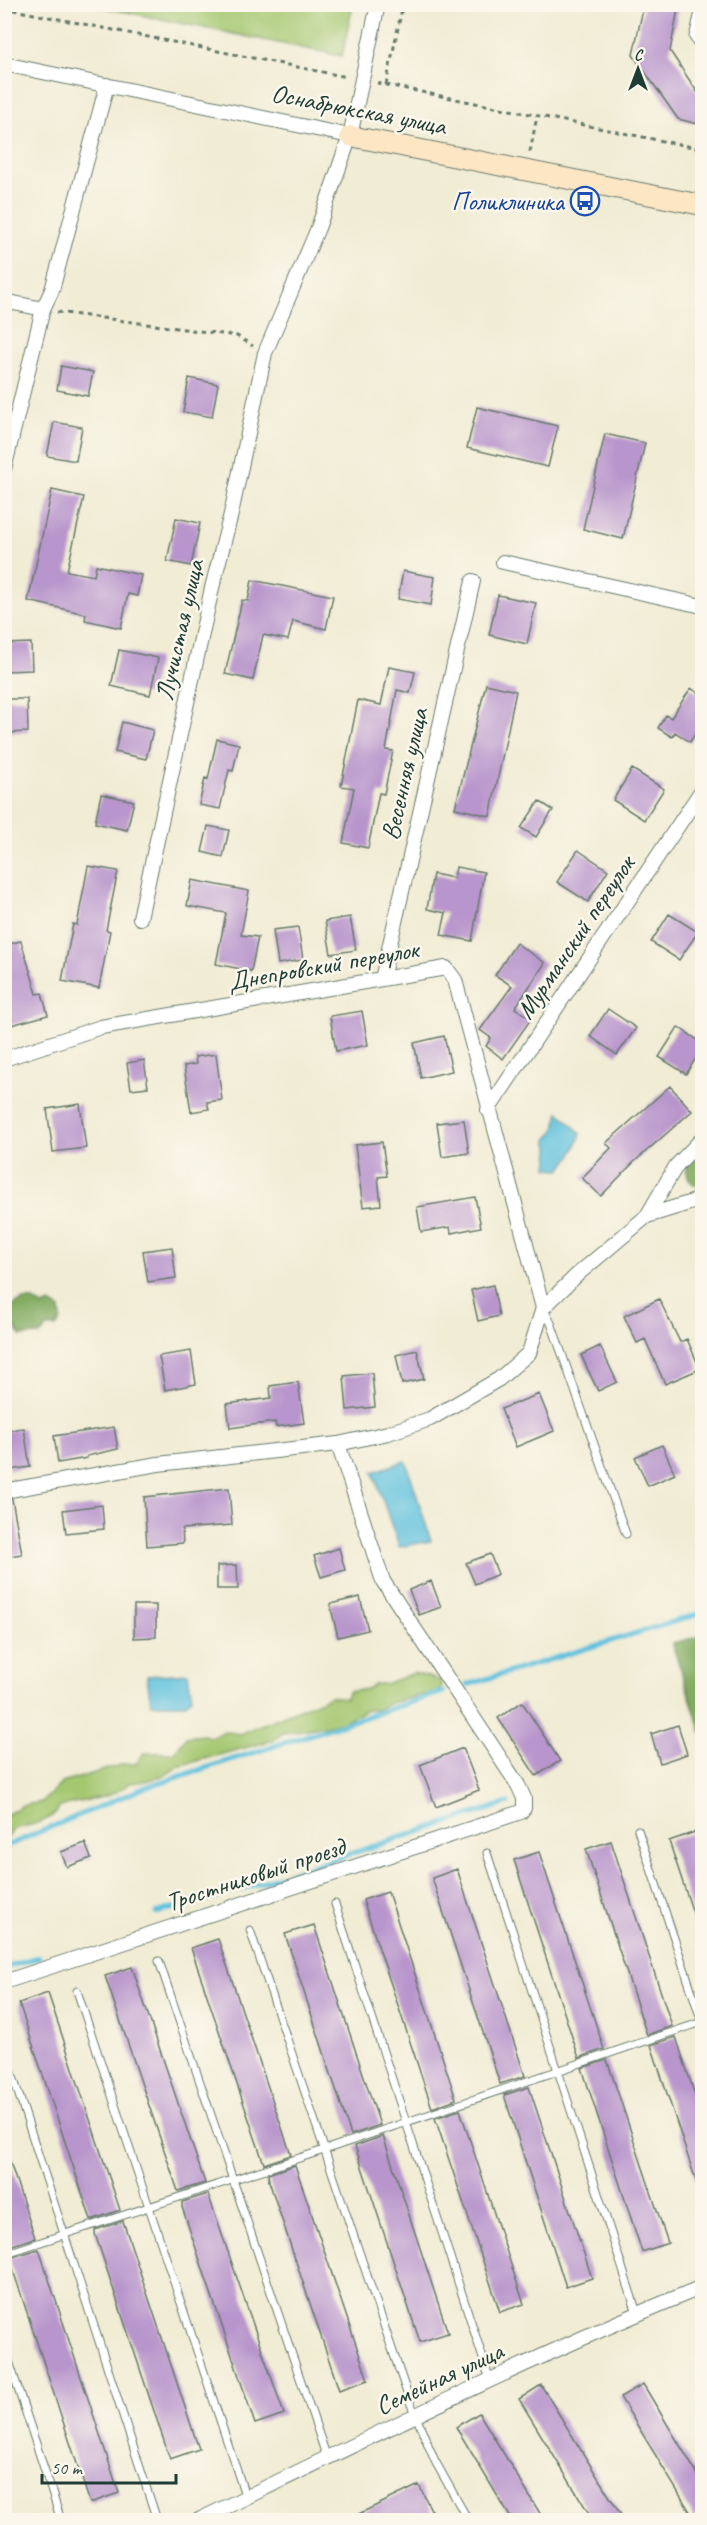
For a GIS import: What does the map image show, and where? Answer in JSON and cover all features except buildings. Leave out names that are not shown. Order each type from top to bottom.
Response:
[{"type":"street","name":"Лучистая улица","points":[[140,918],[265,353],[318,228],[350,136],[378,4]]},
{"type":"street","name":"Оснабрюкская улица","points":[[4,64],[350,136],[702,205]]},
{"type":"street","points":[[4,469],[42,309],[51,290],[107,85]]},
{"type":"street","points":[[4,301],[42,309]]},
{"type":"street","points":[[503,562],[702,606]]},
{"type":"street","name":"Весенняя улица","points":[[382,979],[473,581]]},
{"type":"street","name":"Мурманский переулок","points":[[488,1110],[702,790]]},
{"type":"street","name":"Днепровский переулок","points":[[4,1059],[101,1027],[446,968],[455,980],[488,1110],[543,1308]]},
{"type":"street","points":[[4,1491],[158,1464],[338,1444],[388,1433],[430,1419],[499,1379],[529,1353],[543,1308],[578,1274],[646,1216],[676,1166],[702,1139]]},
{"type":"street","points":[[646,1216],[702,1199]]},
{"type":"street","name":"Тростниковый проезд","points":[[4,1982],[520,1812],[525,1808],[525,1798],[518,1785],[384,1581],[338,1444]]},
{"type":"street","name":"Семейная улица","points":[[200,2520],[489,2376],[593,2332],[635,2307],[702,2287]]},
{"type":"lane","points":[[701,4],[693,37],[702,51]]},
{"type":"lane","points":[[543,1308],[551,1323],[626,1534]]},
{"type":"lane","points":[[4,2254],[324,2150],[702,2022],[638,1830]]},
{"type":"lane","points":[[487,1852],[635,2307]]},
{"type":"lane","points":[[335,1904],[489,2376]]},
{"type":"lane","points":[[249,1930],[414,2415],[435,2461],[468,2520]]},
{"type":"lane","points":[[159,1961],[327,2458]]},
{"type":"lane","points":[[78,1990],[246,2498]]},
{"type":"lane","points":[[4,2049],[157,2520]]},
{"type":"lane","points":[[4,2346],[61,2520]]},
{"type":"path","points":[[386,85],[403,4]]},
{"type":"path","points":[[42,309],[237,336],[265,353]]},
{"type":"green space","points":[[92,5],[353,5],[342,56]]},
{"type":"green space","points":[[702,1148],[702,1188],[690,1180],[686,1166]]},
{"type":"green space","points":[[23,1300],[34,1300],[43,1306],[50,1303],[60,1309],[61,1320],[56,1327],[47,1327],[40,1335],[21,1336],[8,1318],[11,1307]]},
{"type":"green space","points":[[702,1636],[702,1733],[672,1643]]},
{"type":"green space","points":[[414,1673],[440,1680],[442,1686],[438,1691],[390,1703],[377,1710],[366,1710],[343,1722],[283,1733],[274,1740],[178,1766],[155,1779],[129,1783],[114,1793],[60,1807],[45,1820],[13,1829],[5,1842],[5,1816],[21,1806],[42,1802],[62,1783],[124,1764],[136,1764],[144,1753],[174,1753],[186,1737],[204,1735],[211,1738],[224,1731],[239,1734],[331,1696],[346,1698],[348,1692],[367,1689],[375,1684],[385,1684]]},
{"type":"water","points":[[559,1112],[581,1134],[572,1155],[561,1169],[548,1168],[550,1149],[547,1140],[555,1130]]},
{"type":"water","points":[[406,1461],[431,1541],[399,1547],[373,1472]]},
{"type":"water","points":[[188,1673],[192,1697],[186,1704],[151,1704],[147,1676]]},
{"type":"waterway","points":[[467,1685],[702,1613]]},
{"type":"waterway","points":[[4,1847],[146,1787],[443,1692]]},
{"type":"waterway","points":[[156,1913],[238,1890],[508,1803]]},
{"type":"waterway","points":[[4,1968],[39,1957]]},
{"type":"place","name":"Поликлиника","points":[[585,201]]}]
